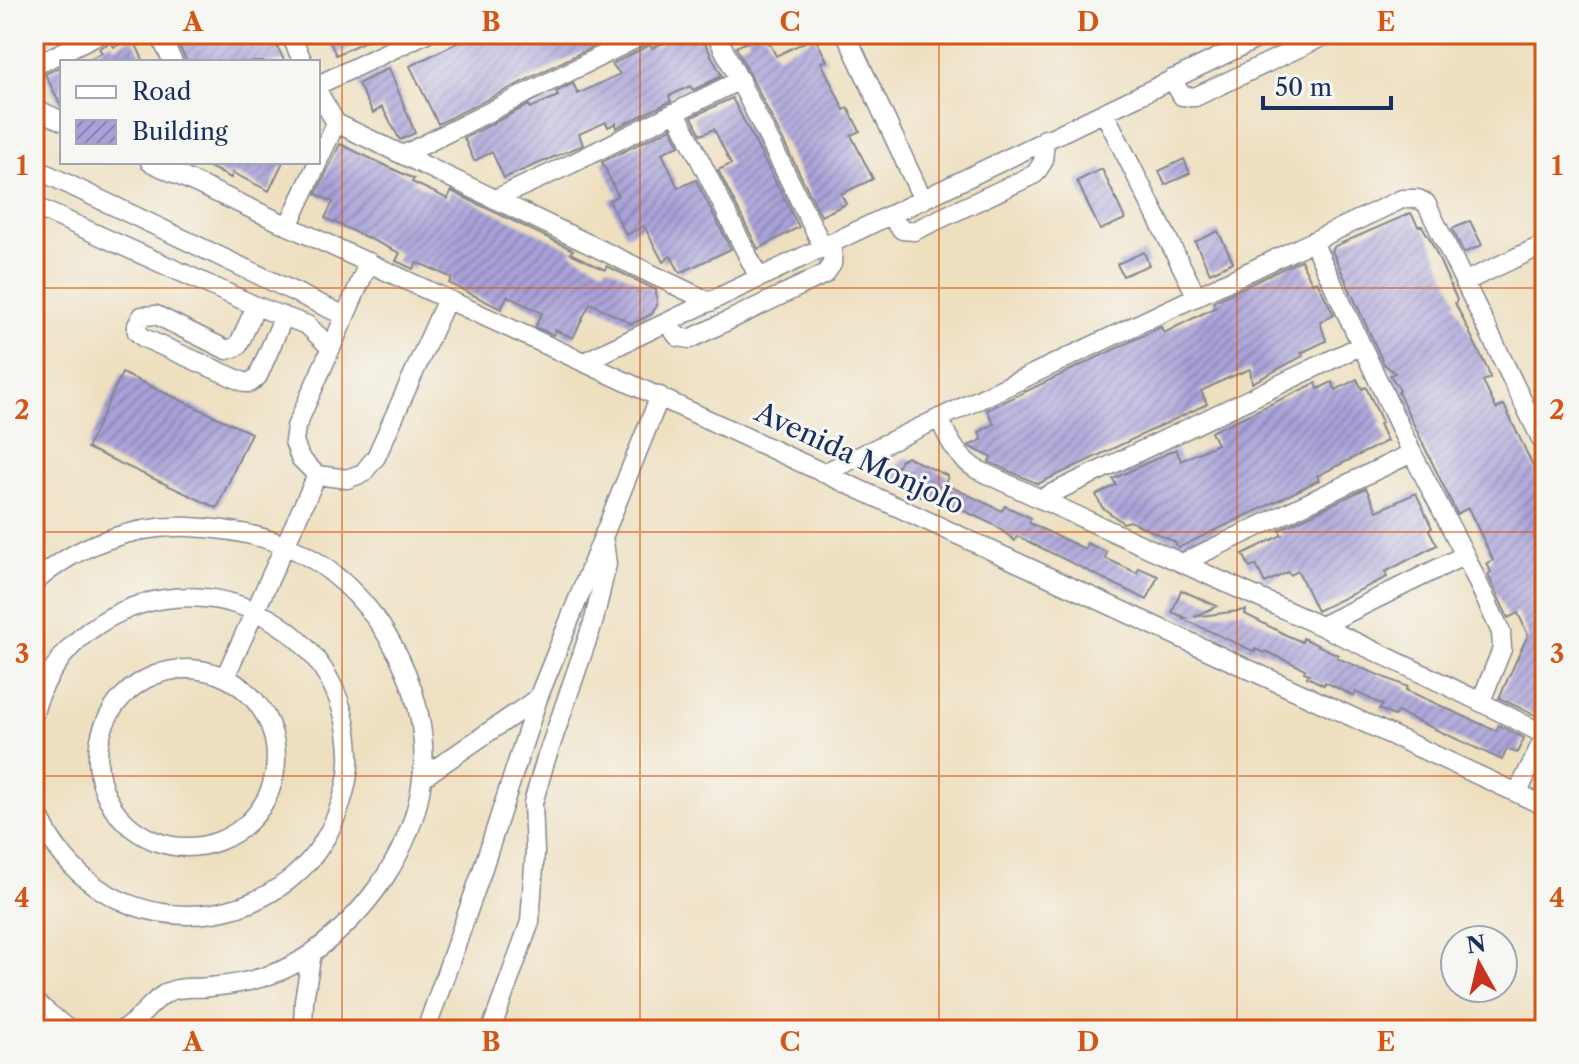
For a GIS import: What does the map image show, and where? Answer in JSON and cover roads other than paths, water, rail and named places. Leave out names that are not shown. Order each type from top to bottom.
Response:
[{"type":"street","points":[[34,66],[99,34]]},
{"type":"street","points":[[159,34],[172,60]]},
{"type":"street","points":[[290,34],[302,60]]},
{"type":"street","points":[[320,84],[425,34]]},
{"type":"street","points":[[403,155],[645,34]]},
{"type":"street","points":[[667,323],[678,337],[690,339],[825,274],[832,264],[828,245],[716,34]]},
{"type":"street","points":[[846,34],[923,200]]},
{"type":"street","points":[[584,362],[1267,34]]},
{"type":"street","points":[[1172,79],[1182,96],[1195,97],[1328,34]]},
{"type":"street","points":[[495,199],[740,80]]},
{"type":"street","points":[[320,95],[336,123],[710,302]]},
{"type":"street","points":[[34,108],[60,120]]},
{"type":"street","points":[[676,112],[759,278]]},
{"type":"street","points":[[1104,112],[1197,297]]},
{"type":"street","points":[[320,158],[336,123]]},
{"type":"street","points":[[890,216],[902,230],[914,231],[1035,174],[1043,162],[1045,139]]},
{"type":"street","name":"Avenida Monjolo","points":[[154,164],[1545,806]]},
{"type":"street","points":[[288,226],[317,164]]},
{"type":"street","points":[[34,168],[345,316]]},
{"type":"street","points":[[826,472],[1402,199],[1418,199],[1426,203],[1545,447]]},
{"type":"street","points":[[34,206],[256,306],[307,325],[331,348]]},
{"type":"street","points":[[1313,242],[1360,346],[1465,555],[1503,641],[1481,701]]},
{"type":"street","points":[[1464,282],[1545,244]]},
{"type":"street","points":[[206,283],[218,255]]},
{"type":"street","points":[[369,262],[296,427],[294,441],[300,458],[317,475],[347,479],[363,473],[376,457],[447,299]]},
{"type":"street","points":[[256,306],[238,346],[232,350],[156,315],[142,316],[137,332],[144,338],[250,383],[258,376],[284,316]]},
{"type":"street","points":[[1040,499],[1360,346]]},
{"type":"street","points":[[426,1030],[538,698],[660,396]]},
{"type":"street","points":[[939,418],[953,450],[976,469],[1481,701],[1545,736],[1518,792]]},
{"type":"street","points":[[1182,563],[1412,453]]},
{"type":"street","points":[[225,677],[317,475]]},
{"type":"street","points":[[34,583],[60,563],[99,543],[132,531],[174,527],[214,528],[283,545],[322,566],[354,593],[396,653],[412,688],[421,732],[422,778],[401,851],[376,892],[346,924],[312,953],[288,968],[243,984],[181,988],[167,993],[122,1030]]},
{"type":"street","points":[[491,1030],[530,922],[535,852],[533,803],[594,620],[607,564],[604,539]]},
{"type":"street","points":[[1321,626],[1465,555]]},
{"type":"street","points":[[34,713],[37,700],[54,667],[79,638],[109,616],[144,602],[181,596],[218,599],[254,610],[286,628],[313,654],[333,686],[346,721],[349,757],[345,795],[331,829],[311,860],[283,886],[250,904],[215,914],[177,916],[140,909],[106,894],[76,872],[53,843],[34,800]]},
{"type":"street","points":[[175,670],[201,670],[225,677],[247,691],[269,722],[277,759],[274,784],[263,807],[246,826],[224,840],[199,847],[174,847],[149,839],[128,826],[111,806],[101,783],[97,758],[101,733],[112,709],[129,690],[151,677],[175,670]]},
{"type":"street","points":[[422,778],[538,698]]},
{"type":"street","points":[[303,1030],[304,1000],[312,953]]},
{"type":"street","points":[[34,1001],[69,1030]]}]
